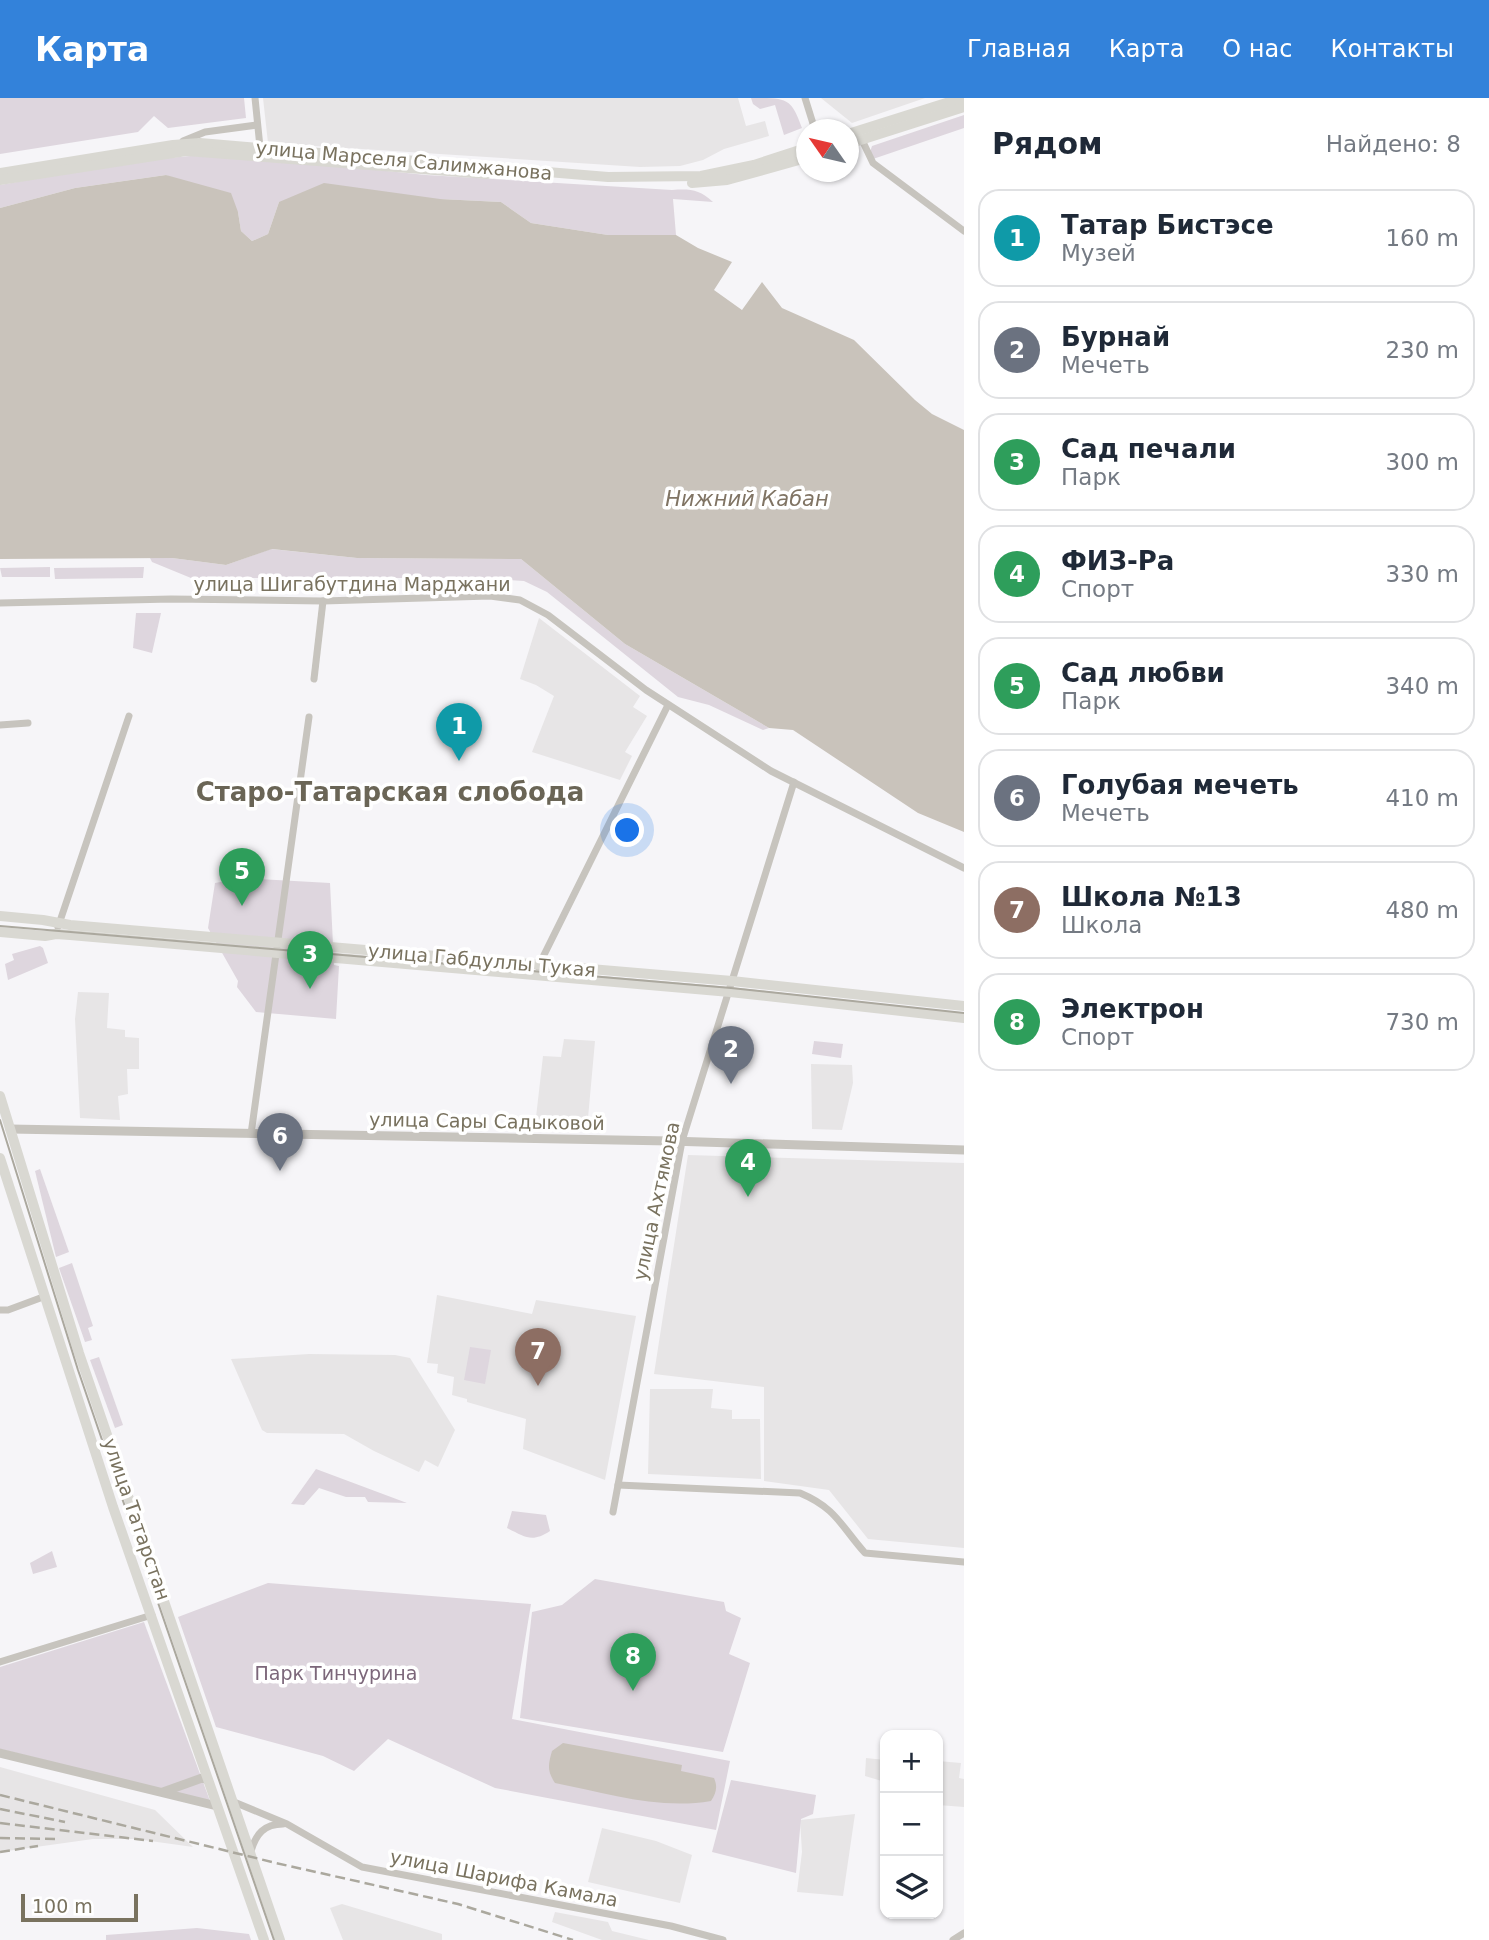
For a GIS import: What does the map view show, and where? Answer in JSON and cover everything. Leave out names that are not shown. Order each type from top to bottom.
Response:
[{"type":"main road","points":[[859,131],[962,98]]},
{"type":"main road","points":[[859,141],[964,107]]},
{"type":"main road","name":"улица Марселя Салимжанова","points":[[0,173],[200,143],[640,178],[701,176],[796,151]]},
{"type":"main road","points":[[0,180],[186,151],[621,185],[727,180],[796,161]]},
{"type":"main road","name":"улица Габдуллы Тукая","points":[[0,916],[58,929],[277,948],[539,965],[731,986],[964,1006]]},
{"type":"main road","name":"улица Габдуллы Тукая","points":[[0,932],[45,936],[58,929]]},
{"type":"main road","name":"улица Габдуллы Тукая","points":[[277,948],[533,976],[731,986],[964,1018]]},
{"type":"main road","name":"улица Татарстан","points":[[0,1096],[5,1129],[79,1353],[280,1940]]},
{"type":"main road","name":"улица Татарстан","points":[[0,1158],[113,1507],[264,1940]]},
{"type":"main road","points":[[152,1615],[168,1609]]},
{"type":"main road","points":[[208,1780],[234,1802]]},
{"type":"main road","points":[[217,1806],[234,1802]]},
{"type":"street","points":[[254,98],[260,147]]},
{"type":"street","points":[[805,98],[812,119]]},
{"type":"street","points":[[173,145],[205,132],[257,125]]},
{"type":"street","points":[[862,140],[873,163],[964,231]]},
{"type":"street","name":"улица Шигабутдина Марджани","points":[[0,603],[171,599],[323,601],[490,596],[520,600],[548,615],[668,705],[771,771],[964,868]]},
{"type":"street","points":[[314,679],[323,601]]},
{"type":"street","points":[[533,976],[668,705]]},
{"type":"street","points":[[58,929],[129,716]]},
{"type":"street","points":[[251,1134],[309,717]]},
{"type":"street","points":[[0,725],[29,723]]},
{"type":"street","name":"улица Ахтямова","points":[[613,1512],[682,1141],[794,782]]},
{"type":"street","name":"улица Сары Садыковой","points":[[5,1129],[682,1141],[964,1150]]},
{"type":"street","points":[[0,1310],[8,1310],[43,1297]]},
{"type":"street","points":[[618,1485],[800,1493],[831,1510],[865,1553],[964,1562]]},
{"type":"street","points":[[0,1662],[152,1615]]},
{"type":"street","points":[[0,1753],[217,1806]]},
{"type":"street","points":[[162,1793],[202,1778],[208,1780]]},
{"type":"street","name":"улица Шарифа Камала","points":[[234,1802],[287,1824],[362,1867],[671,1926],[723,1940]]},
{"type":"street","points":[[251,1851],[256,1836],[264,1829],[275,1824],[287,1824]]},
{"type":"street","points":[[953,1940],[964,1933]]},
{"type":"shaded area","points":[[263,98],[738,98],[746,126],[765,121],[769,136],[680,166],[640,167],[268,143]]},
{"type":"shaded area","points":[[821,98],[925,98],[859,121],[847,119]]},
{"type":"shaded area","points":[[539,618],[640,696],[633,707],[647,716],[625,752],[632,756],[620,780],[532,752],[554,696],[520,679]]},
{"type":"shaded area","points":[[78,992],[109,993],[107,1028],[125,1030],[125,1037],[139,1038],[139,1069],[127,1069],[128,1094],[118,1096],[120,1120],[80,1118],[75,1019]]},
{"type":"shaded area","points":[[564,1039],[595,1041],[587,1129],[535,1126],[543,1056],[561,1057]]},
{"type":"shaded area","points":[[811,1064],[852,1065],[853,1083],[842,1130],[812,1129]]},
{"type":"shaded area","points":[[688,1155],[964,1163],[964,1548],[868,1539],[829,1490],[764,1481],[764,1387],[654,1374]]},
{"type":"shaded area","points":[[437,1295],[532,1314],[536,1300],[636,1316],[605,1480],[523,1449],[526,1419],[452,1395],[454,1377],[437,1373],[438,1364],[427,1363]]},
{"type":"shaded area","points":[[309,1354],[395,1355],[410,1358],[455,1430],[438,1467],[425,1460],[419,1472],[344,1434],[267,1433],[262,1430],[231,1359]]},
{"type":"shaded area","points":[[650,1389],[713,1389],[711,1408],[732,1410],[732,1419],[760,1419],[761,1479],[648,1474]]},
{"type":"shaded area","points":[[866,1758],[880,1759],[880,1780],[865,1776]]},
{"type":"shaded area","points":[[943,1761],[961,1763],[959,1778],[964,1779],[964,1807],[943,1805]]},
{"type":"shaded area","points":[[0,1767],[155,1810],[193,1847],[136,1839],[93,1839],[0,1852]]},
{"type":"shaded area","points":[[855,1814],[843,1896],[797,1892],[802,1852],[800,1820]]},
{"type":"shaded area","points":[[602,1828],[656,1841],[692,1855],[680,1903],[588,1882]]},
{"type":"shaded area","points":[[342,1904],[442,1934],[442,1940],[343,1940],[330,1908]]},
{"type":"shaded area","points":[[555,1912],[608,1922],[612,1931],[649,1940],[602,1940],[552,1922]]},
{"type":"green space","points":[[0,98],[244,98],[246,118],[168,128],[154,116],[138,132],[0,154]]},
{"type":"green space","points":[[751,98],[773,98],[791,105],[798,119],[796,119],[796,130],[784,135],[775,105],[760,109],[753,104]]},
{"type":"green space","points":[[964,115],[964,128],[873,159],[870,152],[872,146]]},
{"type":"green space","points":[[190,156],[239,156],[426,175],[689,190],[703,194],[713,202],[673,199],[676,235],[608,235],[531,223],[501,202],[440,199],[279,202],[268,234],[252,241],[241,231],[238,212],[166,175],[75,188],[0,208],[0,185],[135,161]]},
{"type":"green space","points":[[271,549],[357,558],[521,559],[625,644],[769,728],[763,730],[709,705],[678,697],[547,592],[524,581],[477,578],[191,578],[152,562],[150,558],[226,565]]},
{"type":"green space","points":[[50,567],[50,577],[2,577],[0,568]]},
{"type":"green space","points":[[144,567],[143,578],[55,579],[54,568]]},
{"type":"green space","points":[[136,613],[161,613],[152,653],[133,648]]},
{"type":"green space","points":[[243,878],[330,883],[334,965],[339,966],[336,1019],[256,1012],[237,987],[238,981],[208,928],[215,883]]},
{"type":"green space","points":[[40,946],[48,963],[8,980],[5,964],[14,960],[12,954]]},
{"type":"green space","points":[[814,1041],[843,1044],[841,1058],[812,1054]]},
{"type":"green space","points":[[40,1169],[69,1252],[56,1257],[35,1171]]},
{"type":"green space","points":[[72,1263],[93,1326],[88,1328],[92,1340],[85,1342],[59,1268]]},
{"type":"green space","points":[[470,1347],[491,1350],[485,1384],[464,1380]]},
{"type":"green space","points":[[99,1357],[123,1425],[115,1428],[90,1360]]},
{"type":"green space","points":[[316,1469],[407,1503],[368,1502],[365,1497],[346,1497],[319,1488],[304,1505],[291,1504]]},
{"type":"green space","points":[[512,1511],[546,1515],[550,1531],[533,1538],[507,1528]]},
{"type":"green space","points":[[52,1551],[57,1567],[33,1574],[30,1563]]},
{"type":"green space","points":[[595,1579],[724,1602],[726,1611],[741,1618],[729,1654],[750,1663],[723,1752],[520,1718],[532,1612],[562,1605]]},
{"type":"green space","name":"Парк Тинчурина","points":[[268,1583],[531,1604],[512,1719],[730,1761],[716,1830],[495,1788],[388,1739],[354,1771],[323,1756],[216,1727],[178,1617]]},
{"type":"green space","points":[[144,1622],[210,1801],[0,1749],[0,1667]]},
{"type":"green space","points":[[731,1780],[816,1795],[813,1814],[801,1819],[796,1873],[712,1852]]},
{"type":"green space","points":[[197,1928],[249,1934],[251,1940],[106,1940],[106,1935]]},
{"type":"water","name":"Нижний Кабан","points":[[166,175],[231,193],[241,231],[252,241],[268,234],[279,202],[324,183],[440,199],[501,202],[531,223],[608,235],[676,235],[698,248],[732,262],[714,290],[742,310],[762,282],[782,308],[854,340],[932,414],[964,430],[964,832],[918,813],[793,730],[769,728],[625,644],[521,559],[357,558],[272,549],[226,565],[172,558],[0,559],[0,208],[75,188]]},
{"type":"water","points":[[563,1743],[682,1765],[681,1771],[714,1778],[715,1793],[711,1801],[652,1802],[555,1783],[549,1771],[550,1760],[552,1751]]},
{"type":"tram line","points":[[0,926],[731,988],[964,1013]]},
{"type":"tram line","points":[[0,1120],[78,1370],[274,1940]]},
{"type":"railway","points":[[0,1795],[276,1863],[458,1904],[573,1940]]},
{"type":"railway","points":[[0,1809],[65,1822]]},
{"type":"railway","points":[[0,1823],[153,1841]]},
{"type":"railway","points":[[0,1838],[56,1839]]},
{"type":"railway","points":[[0,1852],[38,1846]]},
{"type":"place","name":"Татар Бистэсе","points":[[459,761]]},
{"type":"place","name":"Сад любви","points":[[242,906]]},
{"type":"place","name":"Сад печали","points":[[310,989]]},
{"type":"place","name":"Бурнай","points":[[731,1084]]},
{"type":"place","name":"Голубая мечеть","points":[[280,1171]]},
{"type":"place","name":"ФИЗ-Ра","points":[[748,1197]]},
{"type":"place","name":"Школа №13","points":[[538,1386]]},
{"type":"place","name":"Электрон","points":[[633,1691]]},
{"type":"district","name":"Старо-Татарская слобода","points":[[390,792]]}]
